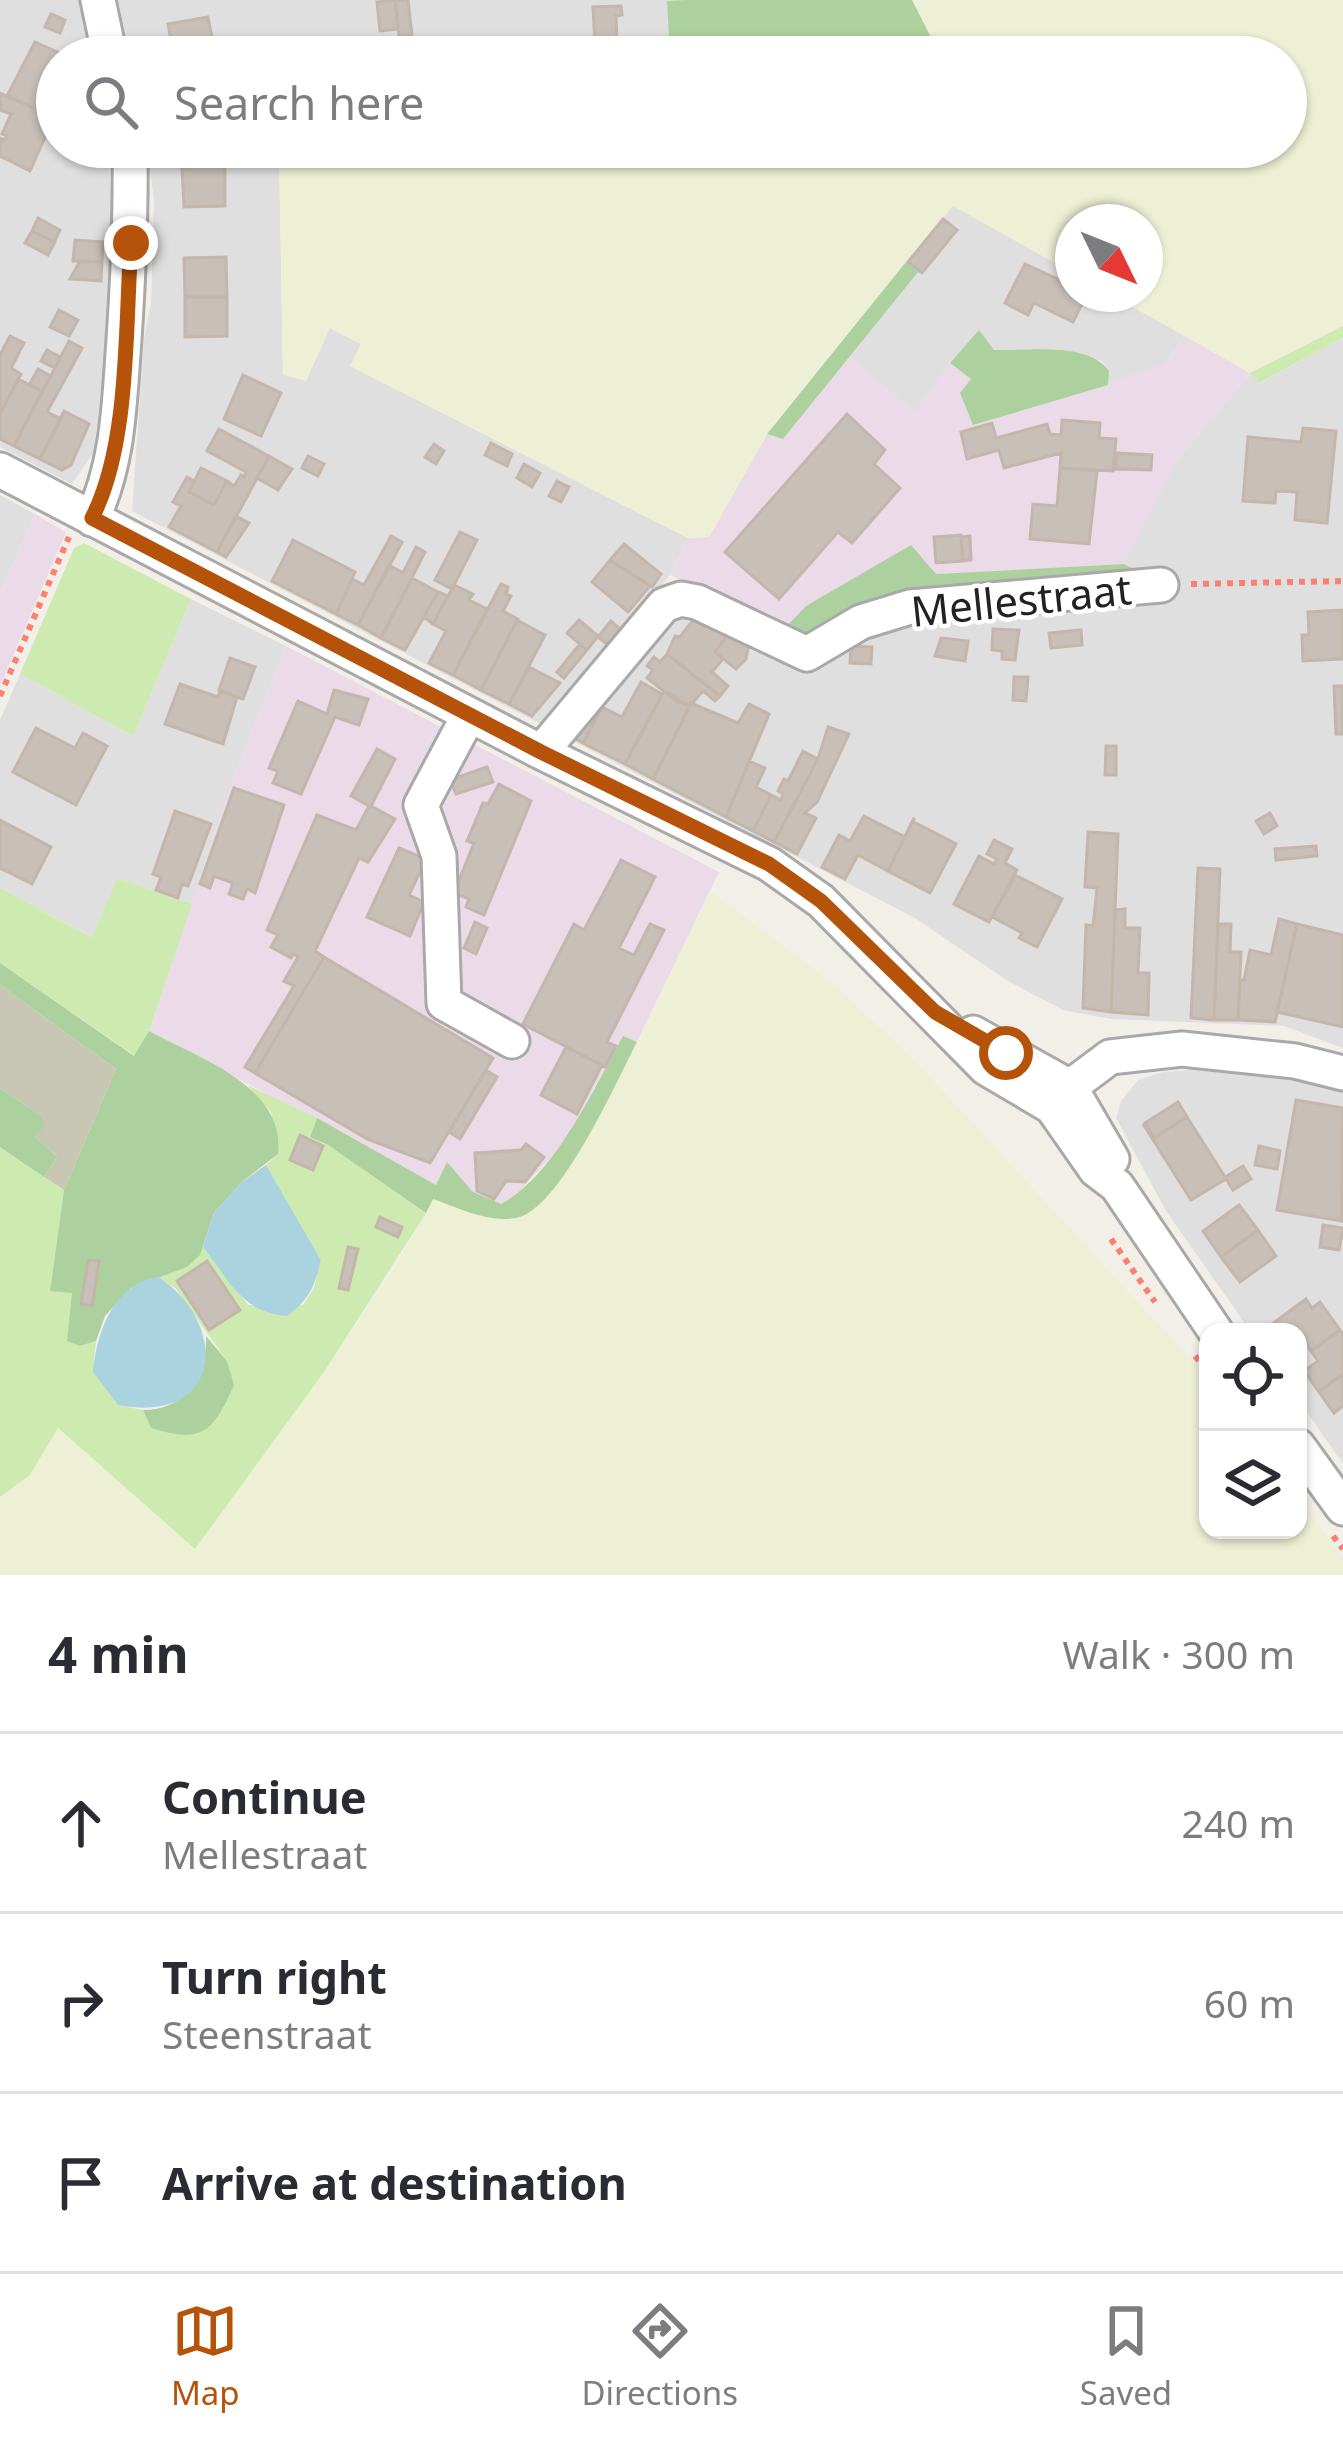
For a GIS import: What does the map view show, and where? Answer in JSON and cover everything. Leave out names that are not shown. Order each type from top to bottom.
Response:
[{"type":"street","points":[[98,0],[106,36]]},
{"type":"street","points":[[86,515],[107,487],[117,434],[131,243],[130,168]]},
{"type":"street","points":[[0,470],[541,752],[769,864],[821,901],[935,1012],[1060,1097],[1112,1158],[1117,1186],[1199,1334]]},
{"type":"street","name":"Mellestraat","points":[[541,752],[664,605],[681,599],[697,602],[807,654],[860,622],[910,607],[1161,585]]},
{"type":"street","points":[[469,715],[421,805],[439,856],[444,1003],[512,1041]]},
{"type":"street","points":[[1060,1097],[1110,1058],[1182,1048],[1294,1061],[1343,1073]]},
{"type":"street","points":[[1307,1458],[1343,1508]]},
{"type":"path","points":[[0,696],[86,515]]},
{"type":"path","points":[[1161,585],[1343,581]]},
{"type":"path","points":[[1102,1223],[1159,1308]]},
{"type":"shaded area","points":[[0,0],[79,0],[86,36],[36,36],[36,168],[109,168],[116,249],[94,452],[72,484],[0,447]]},
{"type":"shaded area","points":[[118,0],[686,0],[667,2],[670,36],[126,36]]},
{"type":"shaded area","points":[[912,0],[1343,0],[1343,326],[1250,373],[1142,312],[1163,312],[1163,204],[1055,204],[1055,263],[953,206],[773,424],[709,537],[688,538],[350,366],[361,344],[330,328],[306,381],[283,375],[279,168],[1307,168],[1307,36],[930,36]]},
{"type":"shaded area","points":[[150,168],[279,168],[283,375],[330,328],[361,344],[351,366],[688,538],[670,575],[548,728],[132,511],[144,339],[151,303],[154,202]]},
{"type":"shaded area","points":[[953,205],[1055,263],[1055,312],[1142,312],[1184,335],[1166,364],[1108,385],[1109,371],[1102,361],[1081,353],[994,350],[979,331],[915,413],[849,357],[917,272],[906,262]]},
{"type":"shaded area","points":[[1184,335],[1250,373],[1177,460],[1124,564],[936,574],[784,629],[670,575],[688,538],[709,537],[767,434],[783,438],[849,357],[915,412],[950,363],[972,379],[974,425],[1166,364]]},
{"type":"shaded area","points":[[1343,338],[1343,1048],[1284,1026],[1111,1019],[1063,1010],[1008,981],[915,918],[565,737],[684,605],[866,628],[1137,584],[1136,570],[1124,564],[1177,460],[1250,373],[1260,383]]},
{"type":"shaded area","points":[[0,495],[35,514],[0,593]]},
{"type":"shaded area","points":[[35,514],[66,532],[0,686],[0,593]]},
{"type":"shaded area","points":[[191,599],[286,646],[230,787],[192,904],[117,878],[93,937],[0,888],[0,720],[20,674],[133,736]]},
{"type":"shaded area","points":[[286,646],[719,872],[637,1042],[623,1036],[565,1142],[515,1196],[500,1204],[473,1192],[447,1163],[437,1185],[149,1031],[230,787]]},
{"type":"shaded area","points":[[710,891],[827,979],[908,1053],[1199,1368],[1199,1539],[1307,1539],[1307,1509],[1343,1558],[1343,1575],[0,1575],[0,1497],[30,1475],[57,1428],[195,1549],[326,1369],[391,1273],[433,1199],[485,1217],[517,1218],[637,1042]]},
{"type":"shaded area","points":[[0,985],[116,1069],[64,1190],[44,1177],[57,1157],[35,1136],[40,1115],[0,1088]]},
{"type":"shaded area","points":[[1202,1069],[1302,1077],[1343,1087],[1343,1464],[1307,1412],[1307,1323],[1245,1323],[1166,1211],[1116,1118],[1121,1101],[1138,1080],[1163,1072]]},
{"type":"green space","points":[[912,0],[930,36],[669,36],[667,1]]},
{"type":"green space","points":[[906,262],[918,272],[783,439],[767,434]]},
{"type":"green space","points":[[1343,326],[1343,338],[1259,383],[1250,373]]},
{"type":"green space","points":[[979,330],[994,350],[1087,355],[1109,371],[1108,385],[973,425],[960,393],[971,379],[950,363]]},
{"type":"green space","points":[[84,543],[191,599],[133,736],[20,674],[74,548]]},
{"type":"green space","points":[[911,545],[936,574],[1124,564],[1136,570],[1137,584],[801,642],[784,629],[806,606]]},
{"type":"green space","points":[[117,878],[192,904],[149,1031],[135,1056],[0,963],[0,888],[92,937]]},
{"type":"green space","points":[[0,963],[134,1056],[149,1031],[235,1077],[254,1092],[277,1130],[278,1154],[243,1181],[214,1213],[200,1255],[187,1267],[131,1288],[105,1316],[96,1341],[80,1346],[67,1341],[72,1293],[50,1291],[64,1190],[116,1069],[0,985]]},
{"type":"green space","points":[[623,1036],[637,1042],[585,1142],[551,1193],[516,1218],[484,1217],[433,1199],[426,1213],[310,1137],[317,1118],[436,1185],[447,1162],[473,1192],[501,1204],[521,1191],[556,1152]]},
{"type":"green space","points":[[247,1085],[317,1118],[310,1137],[426,1213],[326,1369],[195,1549],[58,1428],[30,1475],[0,1497],[0,1147],[64,1190],[50,1290],[72,1292],[80,1346],[96,1341],[93,1371],[118,1405],[143,1410],[151,1428],[227,1361],[176,1289],[159,1277],[187,1267],[203,1247],[248,1305],[303,1305],[314,1288],[321,1260],[266,1165],[278,1154],[271,1112]]},
{"type":"green space","points":[[0,1088],[40,1115],[45,1125],[35,1136],[57,1157],[44,1177],[0,1147]]},
{"type":"green space","points":[[206,1336],[227,1361],[234,1385],[219,1414],[195,1434],[151,1428],[143,1410],[171,1404],[191,1388],[202,1365]]},
{"type":"water","points":[[266,1165],[321,1260],[310,1292],[287,1316],[247,1301],[203,1247],[214,1213],[243,1181]]},
{"type":"water","points":[[159,1277],[198,1321],[205,1345],[204,1368],[195,1387],[178,1401],[152,1407],[118,1405],[93,1372],[99,1341],[119,1300],[143,1281]]},
{"type":"building","points":[[395,0],[398,29],[380,31],[377,2]]},
{"type":"building","points":[[395,0],[408,0],[412,35],[399,36]]},
{"type":"building","points":[[621,6],[617,36],[594,36],[593,7]]},
{"type":"building","points":[[51,14],[65,20],[60,33],[45,27]]},
{"type":"building","points":[[208,17],[212,36],[170,36],[168,24]]},
{"type":"building","points":[[35,42],[36,42],[36,109],[7,96]]},
{"type":"building","points":[[0,93],[36,109],[36,158],[30,171],[0,156],[0,138],[7,136],[2,134],[11,114],[0,110]]},
{"type":"building","points":[[182,168],[225,168],[225,206],[184,207]]},
{"type":"building","points":[[38,218],[60,230],[54,242],[32,231]]},
{"type":"building","points":[[943,219],[957,230],[922,273],[908,262]]},
{"type":"building","points":[[32,231],[55,242],[48,255],[25,243]]},
{"type":"building","points":[[75,240],[103,242],[102,262],[73,261]]},
{"type":"building","points":[[226,257],[227,297],[185,297],[184,258]]},
{"type":"building","points":[[80,261],[102,262],[101,281],[70,279]]},
{"type":"building","points":[[1025,264],[1055,278],[1055,312],[1078,312],[1073,322],[1034,303],[1028,315],[1005,303]]},
{"type":"building","points":[[185,297],[227,297],[227,336],[185,337]]},
{"type":"building","points":[[59,310],[78,320],[69,336],[50,327]]},
{"type":"building","points":[[10,336],[24,343],[11,368],[21,374],[0,414],[0,355]]},
{"type":"building","points":[[69,341],[82,348],[47,412],[61,419],[40,459],[14,446]]},
{"type":"building","points":[[47,350],[60,357],[55,368],[41,361]]},
{"type":"building","points":[[38,369],[51,376],[42,391],[29,385]]},
{"type":"building","points":[[243,375],[281,393],[261,436],[224,419]]},
{"type":"building","points":[[18,379],[42,391],[14,446],[0,439],[0,414]]},
{"type":"building","points":[[64,411],[89,424],[71,465],[62,470],[40,459]]},
{"type":"building","points":[[847,414],[885,450],[874,464],[900,488],[852,543],[838,532],[779,599],[725,552]]},
{"type":"building","points":[[1062,420],[1100,423],[1099,438],[1116,439],[1113,471],[1060,468],[1061,453],[1004,468],[999,450],[967,459],[961,432],[992,423],[996,438],[1047,424],[1050,434],[1061,435]]},
{"type":"building","points":[[1303,428],[1336,431],[1327,523],[1295,520],[1297,492],[1276,491],[1275,503],[1243,501],[1248,437],[1301,442]]},
{"type":"building","points":[[219,429],[269,456],[217,552],[169,527],[181,506],[173,502],[187,477],[194,481],[189,492],[214,505],[227,481],[234,486],[244,477],[246,472],[207,451]]},
{"type":"building","points":[[491,443],[512,454],[507,466],[485,455]]},
{"type":"building","points":[[434,444],[444,451],[436,464],[425,457]]},
{"type":"building","points":[[1117,453],[1152,455],[1151,470],[1116,469]]},
{"type":"building","points":[[269,456],[292,469],[278,490],[257,478]]},
{"type":"building","points":[[308,456],[324,464],[318,476],[302,468]]},
{"type":"building","points":[[524,464],[540,473],[532,487],[517,478]]},
{"type":"building","points":[[201,468],[227,481],[214,505],[189,492]]},
{"type":"building","points":[[1060,468],[1097,471],[1089,544],[1030,539],[1033,504],[1057,506]]},
{"type":"building","points":[[557,481],[569,487],[561,502],[549,496]]},
{"type":"building","points":[[236,516],[249,523],[226,557],[217,552]]},
{"type":"building","points":[[460,532],[477,540],[452,589],[435,580]]},
{"type":"building","points":[[961,535],[963,561],[936,563],[934,537]]},
{"type":"building","points":[[391,536],[402,542],[358,625],[336,614],[352,579],[364,585]]},
{"type":"building","points":[[970,536],[971,560],[963,561],[961,537]]},
{"type":"building","points":[[293,540],[355,572],[336,614],[272,581]]},
{"type":"building","points":[[624,544],[661,574],[652,587],[610,560]]},
{"type":"building","points":[[416,547],[425,552],[381,638],[358,625],[389,565],[403,573]]},
{"type":"building","points":[[610,560],[650,586],[628,612],[592,582]]},
{"type":"building","points":[[412,578],[438,592],[405,650],[381,638]]},
{"type":"building","points":[[501,584],[511,596],[503,611],[518,619],[481,690],[453,675]]},
{"type":"building","points":[[454,585],[473,594],[469,600],[487,609],[453,675],[429,663],[446,631],[433,624]]},
{"type":"building","points":[[438,592],[448,596],[433,624],[424,617]]},
{"type":"building","points":[[1343,610],[1343,659],[1303,661],[1302,635],[1309,635],[1308,612]]},
{"type":"building","points":[[697,615],[729,633],[715,652],[723,659],[712,672],[728,686],[720,696],[667,654],[675,636],[680,637]]},
{"type":"building","points":[[517,620],[545,635],[509,704],[481,690]]},
{"type":"building","points":[[579,620],[598,636],[587,650],[567,633]]},
{"type":"building","points":[[611,621],[621,630],[608,645],[598,637]]},
{"type":"building","points":[[993,629],[1019,630],[1015,660],[1002,659],[1002,651],[992,650]]},
{"type":"building","points":[[1081,630],[1082,645],[1051,648],[1049,633]]},
{"type":"building","points":[[729,633],[749,644],[746,659],[736,669],[715,652]]},
{"type":"building","points":[[941,638],[968,641],[965,661],[935,656]]},
{"type":"building","points":[[580,644],[587,650],[564,678],[557,672]]},
{"type":"building","points":[[851,646],[872,647],[871,664],[850,663]]},
{"type":"building","points":[[667,654],[720,696],[715,701],[703,691],[690,706],[676,701],[647,678],[653,670],[647,666],[654,657],[660,662]]},
{"type":"building","points":[[230,658],[255,667],[243,699],[219,690]]},
{"type":"building","points":[[529,667],[560,683],[532,716],[509,704]]},
{"type":"building","points":[[1014,677],[1028,677],[1026,701],[1013,700]]},
{"type":"building","points":[[641,682],[662,694],[625,764],[583,743],[602,707],[622,717]]},
{"type":"building","points":[[180,684],[218,697],[220,691],[237,697],[223,744],[165,724]]},
{"type":"building","points":[[1334,686],[1343,686],[1343,734],[1336,734]]},
{"type":"building","points":[[334,690],[368,699],[359,725],[335,717],[301,794],[273,783],[278,771],[269,768],[298,701],[327,714]]},
{"type":"building","points":[[664,691],[690,706],[653,779],[625,764]]},
{"type":"building","points":[[594,703],[602,707],[583,743],[571,736]]},
{"type":"building","points":[[691,703],[738,723],[749,704],[769,714],[726,817],[653,779]]},
{"type":"building","points":[[828,727],[849,734],[817,802],[805,813],[816,818],[797,854],[774,842],[818,759]]},
{"type":"building","points":[[36,728],[75,748],[83,733],[107,746],[76,805],[13,772]]},
{"type":"building","points":[[1106,746],[1116,746],[1116,775],[1105,775]]},
{"type":"building","points":[[377,749],[395,759],[371,806],[395,819],[368,862],[359,858],[315,951],[324,957],[255,1073],[245,1067],[294,986],[284,981],[298,957],[271,947],[278,935],[267,930],[317,815],[356,830],[369,806],[351,796]]},
{"type":"building","points":[[803,751],[818,759],[774,842],[753,831],[771,795],[781,800],[783,794],[778,791]]},
{"type":"building","points":[[749,761],[765,768],[756,787],[771,795],[753,831],[726,817]]},
{"type":"building","points":[[487,767],[493,782],[456,794],[450,780]]},
{"type":"building","points":[[499,784],[531,801],[484,915],[466,907],[469,899],[454,893],[474,843],[467,841],[483,803],[488,804]]},
{"type":"building","points":[[234,788],[284,805],[255,893],[247,889],[243,899],[229,894],[233,883],[214,876],[210,888],[200,884]]},
{"type":"building","points":[[175,811],[211,824],[188,886],[182,884],[178,898],[156,890],[161,877],[153,874]]},
{"type":"building","points":[[1270,813],[1277,826],[1264,834],[1256,821]]},
{"type":"building","points":[[864,816],[905,837],[888,871],[858,855],[845,879],[822,867],[839,835],[850,841]]},
{"type":"building","points":[[914,818],[956,844],[930,893],[888,871]]},
{"type":"building","points":[[0,820],[51,847],[32,884],[0,868]]},
{"type":"building","points":[[1088,832],[1118,834],[1111,1012],[1083,1008],[1086,925],[1093,926],[1097,888],[1085,887]]},
{"type":"building","points":[[994,840],[1012,849],[1005,863],[1017,870],[989,922],[954,904],[979,856],[994,864],[997,859],[987,854]]},
{"type":"building","points":[[1316,846],[1317,856],[1276,860],[1275,849]]},
{"type":"building","points":[[399,848],[426,859],[409,895],[424,902],[410,936],[367,917]]},
{"type":"building","points":[[621,860],[655,877],[619,948],[634,955],[650,924],[664,930],[607,1042],[616,1046],[605,1067],[523,1024],[574,924],[584,930]]},
{"type":"building","points":[[1198,868],[1220,869],[1214,1020],[1191,1018]]},
{"type":"building","points":[[1015,875],[1062,899],[1037,947],[992,917]]},
{"type":"building","points":[[1125,909],[1125,928],[1140,928],[1138,973],[1149,973],[1148,1015],[1111,1012],[1115,910]]},
{"type":"building","points":[[1279,919],[1297,924],[1275,1022],[1238,1020],[1240,980],[1244,980],[1250,950],[1271,955]]},
{"type":"building","points":[[475,922],[487,928],[476,954],[464,948]]},
{"type":"building","points":[[1218,924],[1231,924],[1230,952],[1241,952],[1238,1020],[1214,1020]]},
{"type":"building","points":[[1297,924],[1343,935],[1343,1027],[1277,1012]]},
{"type":"building","points":[[324,957],[493,1058],[430,1163],[367,1139],[255,1073]]},
{"type":"building","points":[[566,1047],[602,1065],[577,1114],[541,1095]]},
{"type":"building","points":[[486,1070],[497,1077],[460,1139],[449,1132]]},
{"type":"building","points":[[1296,1100],[1343,1108],[1342,1221],[1277,1210]]},
{"type":"building","points":[[1178,1102],[1187,1117],[1154,1138],[1145,1123]]},
{"type":"building","points":[[1187,1117],[1225,1177],[1243,1166],[1251,1179],[1233,1190],[1226,1179],[1191,1200],[1143,1124],[1154,1138]]},
{"type":"building","points":[[300,1135],[323,1146],[313,1170],[290,1160]]},
{"type":"building","points":[[526,1144],[544,1157],[525,1182],[506,1181],[494,1199],[477,1191],[475,1153],[521,1150]]},
{"type":"building","points":[[1259,1146],[1280,1151],[1277,1169],[1255,1165]]},
{"type":"building","points":[[1239,1205],[1258,1230],[1221,1257],[1203,1231]]},
{"type":"building","points":[[380,1217],[402,1227],[398,1237],[376,1227]]},
{"type":"building","points":[[1323,1225],[1343,1228],[1339,1250],[1320,1247]]},
{"type":"building","points":[[1258,1230],[1276,1256],[1240,1282],[1221,1257]]},
{"type":"building","points":[[348,1247],[358,1249],[348,1290],[339,1288]]},
{"type":"building","points":[[88,1260],[99,1261],[92,1306],[81,1304]]},
{"type":"building","points":[[207,1261],[240,1310],[209,1330],[177,1281]]},
{"type":"building","points":[[1306,1299],[1312,1308],[1320,1302],[1340,1330],[1311,1351],[1307,1323],[1274,1323]]},
{"type":"building","points":[[1340,1330],[1343,1334],[1343,1374],[1319,1392],[1307,1375],[1307,1369],[1318,1361],[1311,1351]]},
{"type":"building","points":[[1343,1374],[1343,1406],[1334,1413],[1319,1392]]},
{"type":"route","points":[[131,243],[117,434],[107,487],[92,518],[541,752],[769,864],[821,901],[935,1012],[1006,1053]]}]
